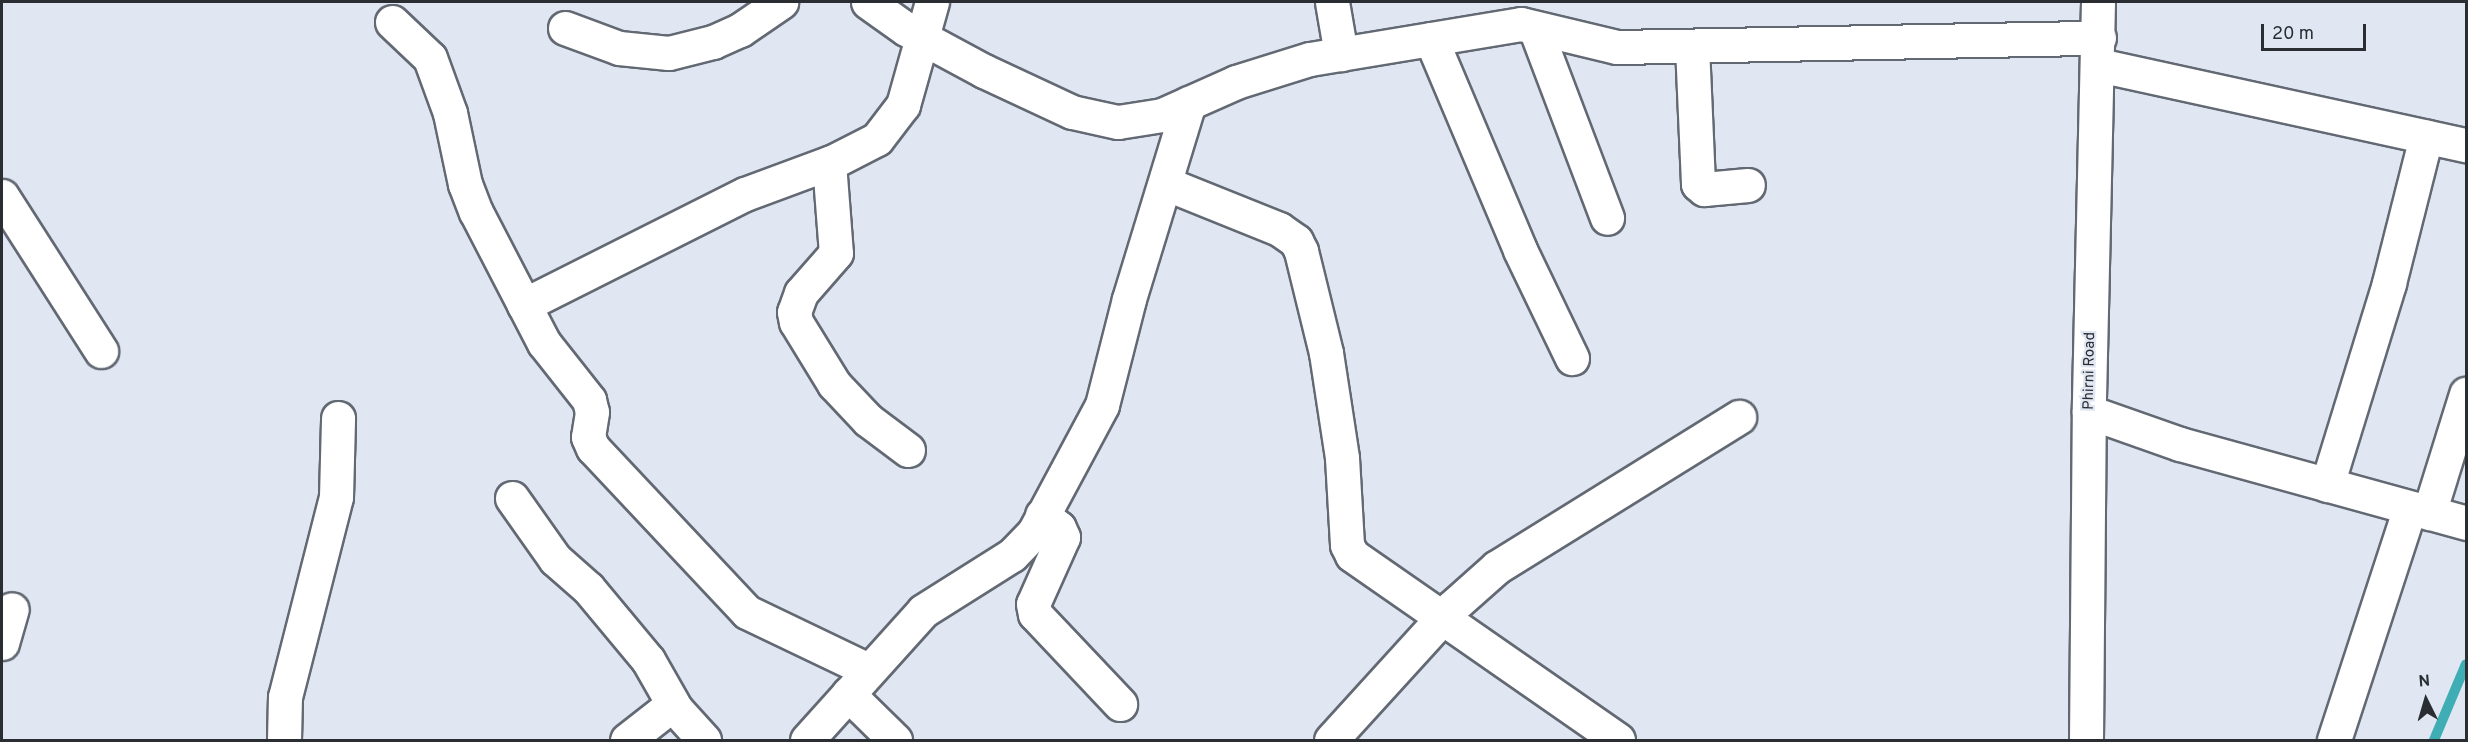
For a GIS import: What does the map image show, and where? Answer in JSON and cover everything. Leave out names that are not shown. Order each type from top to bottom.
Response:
[{"type":"street","points":[[565,28],[619,48],[669,53],[713,42],[740,30],[781,2]]},
{"type":"street","points":[[868,2],[921,38],[994,76],[1072,112],[1096,118],[1140,120],[1189,103],[1236,82],[1310,59],[1431,39],[1529,18],[1609,46],[2098,51],[2426,137],[2466,145]]},
{"type":"street","points":[[524,305],[745,194],[829,163],[877,139],[897,118],[932,2]]},
{"type":"street","points":[[1332,2],[1341,54]]},
{"type":"street","name":"Phirni Road","points":[[2086,741],[2089,412],[2098,2]]},
{"type":"street","points":[[1529,18],[1607,218]]},
{"type":"street","points":[[392,22],[430,58],[450,113],[465,184],[544,343],[589,400],[592,412],[588,437],[593,448],[739,605],[858,682],[896,741]]},
{"type":"street","points":[[1431,39],[1520,250],[1572,358]]},
{"type":"street","points":[[1692,46],[1698,184],[1704,189],[1748,185]]},
{"type":"street","points":[[807,741],[923,610],[1024,545],[1042,515],[1102,405],[1129,299],[1167,184],[1189,103]]},
{"type":"street","points":[[2327,485],[2389,283],[2426,137]]},
{"type":"street","points":[[829,163],[837,250],[801,293],[794,312],[795,322],[839,391],[868,420],[908,450]]},
{"type":"street","points":[[1167,184],[1279,229],[1296,241],[1305,264],[1326,353],[1342,458],[1348,550],[1357,560],[1618,741]]},
{"type":"street","points":[[2,196],[101,351]]},
{"type":"street","points":[[2334,741],[2419,511],[2466,394]]},
{"type":"street","points":[[2089,412],[2180,444],[2466,523]]},
{"type":"street","points":[[1331,741],[1443,618],[1497,567],[1739,417]]},
{"type":"street","points":[[284,741],[285,697],[336,497],[338,418]]},
{"type":"street","points":[[512,498],[555,559],[588,588],[648,660],[673,704],[704,741]]},
{"type":"street","points":[[1042,515],[1063,537],[1033,604],[1035,614],[1120,704]]},
{"type":"street","points":[[2,643],[12,609]]},
{"type":"street","points":[[627,741],[673,704]]},
{"type":"waterway","points":[[2434,740],[2466,664]]}]
